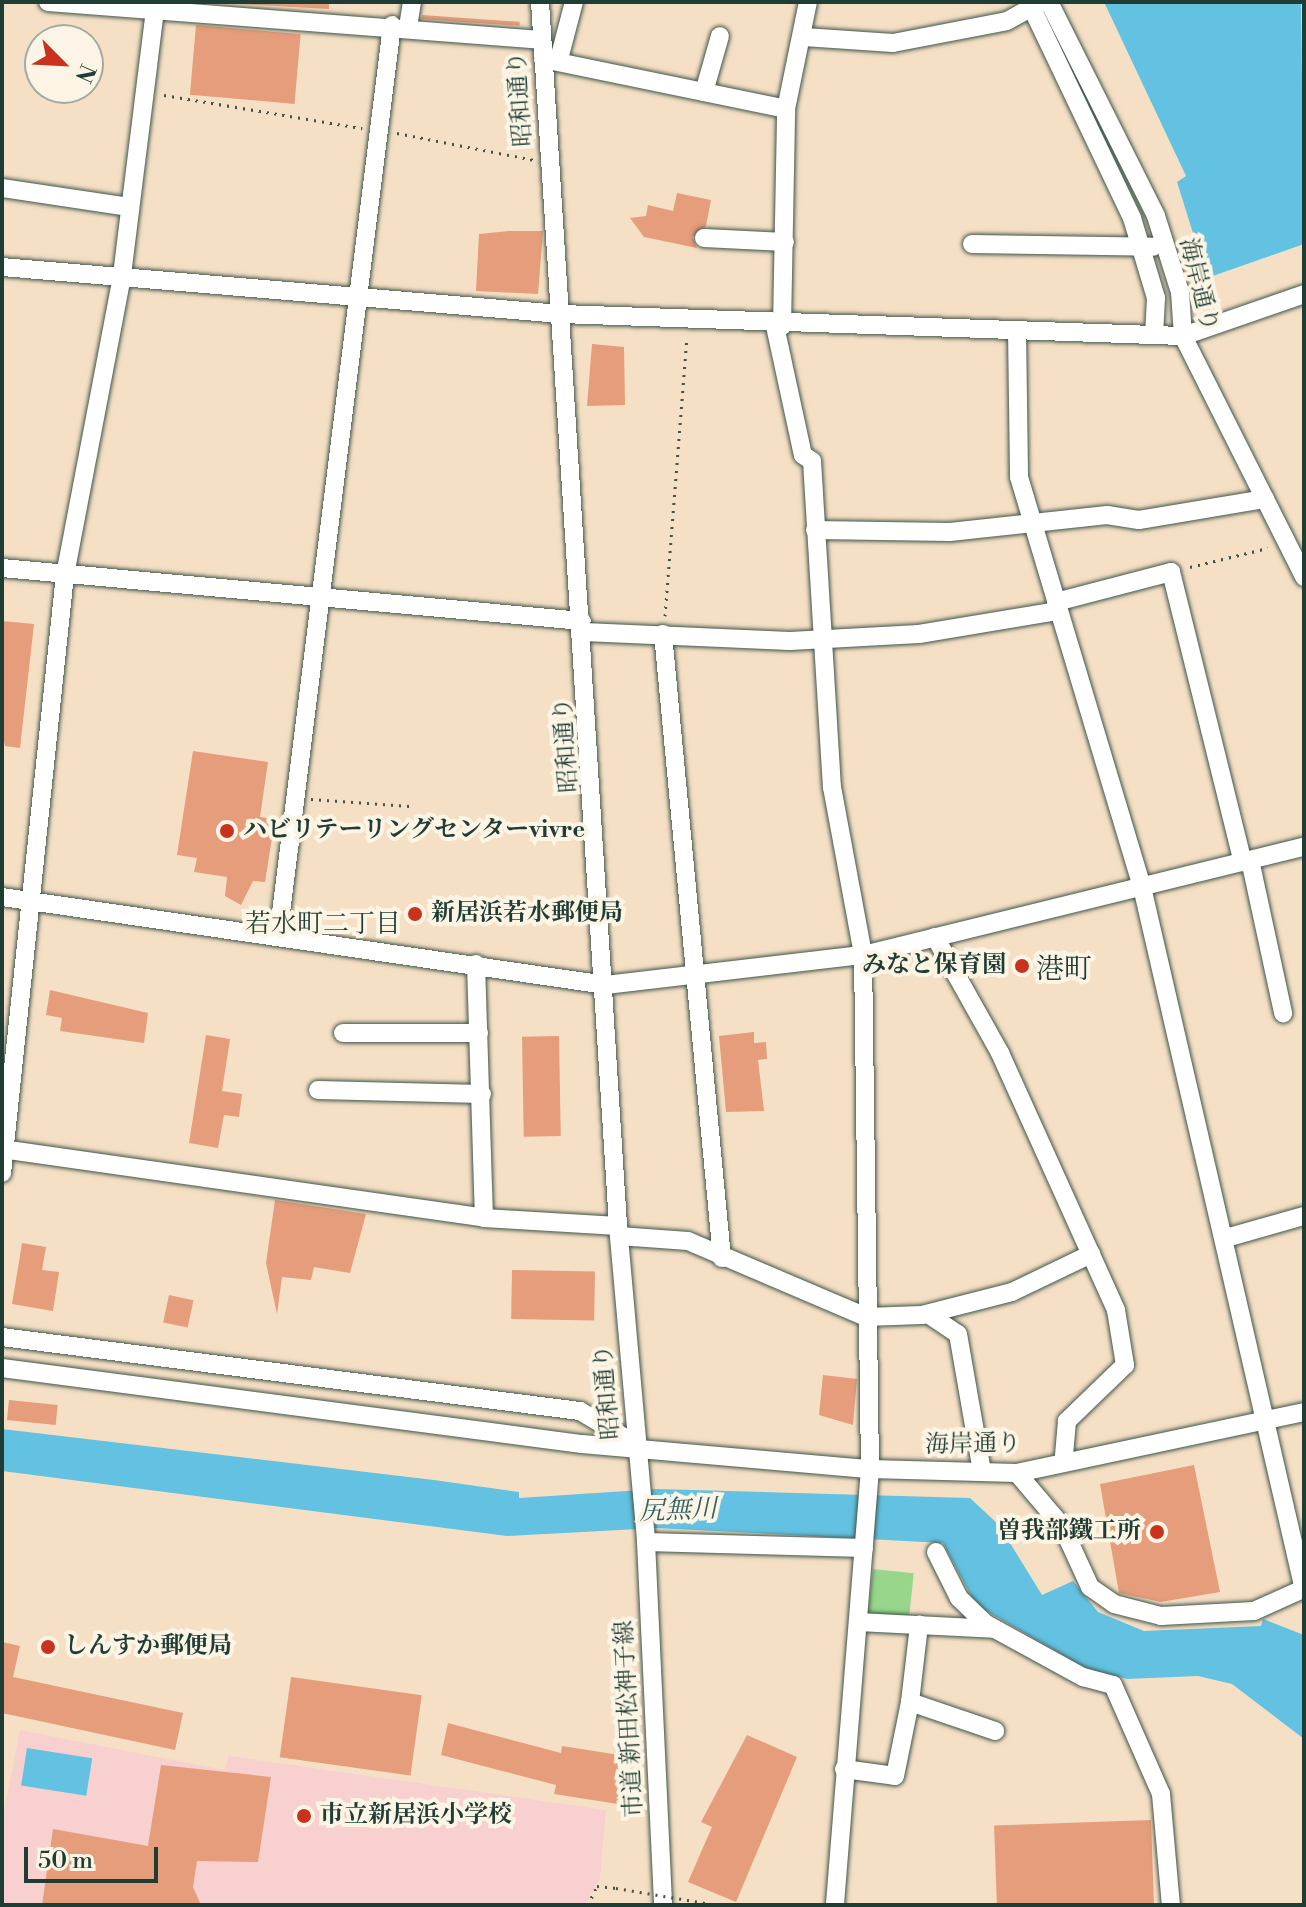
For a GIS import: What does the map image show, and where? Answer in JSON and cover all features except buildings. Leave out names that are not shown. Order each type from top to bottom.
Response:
[{"type":"street","points":[[48,2],[156,4],[541,40]]},
{"type":"street","points":[[278,937],[378,131],[400,26],[412,2]]},
{"type":"street","name":"昭和通り","points":[[540,2],[541,40],[551,59],[550,164],[606,985],[618,1231],[646,1537]]},
{"type":"street","points":[[574,2],[551,59],[786,109]]},
{"type":"street","points":[[808,2],[804,37],[786,109],[785,242],[778,326],[803,455],[812,461],[832,787],[863,955],[870,1469],[835,1905]]},
{"type":"street","points":[[804,37],[893,43],[1007,21],[1038,3],[1095,130],[1142,247],[1156,298],[1154,335]]},
{"type":"street","name":"海岸通り","points":[[1038,3],[1165,247],[1183,336],[1304,577]]},
{"type":"street","points":[[2,1173],[65,575],[122,275],[156,4]]},
{"type":"street","points":[[704,92],[720,36]]},
{"type":"street","points":[[2,188],[129,207]]},
{"type":"street","points":[[704,238],[785,242]]},
{"type":"street","points":[[972,244],[1165,247]]},
{"type":"street","points":[[2,267],[561,314],[778,326],[1183,336],[1304,294]]},
{"type":"street","points":[[1017,330],[1019,477],[1142,887],[1270,1419],[1303,1589],[1254,1611],[1161,1616],[1114,1604],[1082,1577],[1062,1526],[1017,1473]]},
{"type":"street","points":[[815,530],[1032,526],[1189,515],[1265,499]]},
{"type":"street","points":[[2,568],[322,597],[663,634],[822,639],[919,634],[1057,606],[1171,572],[1247,861],[1283,1013]]},
{"type":"street","points":[[663,634],[693,978],[722,1258]]},
{"type":"street","points":[[2,897],[606,985],[693,978],[863,955],[1304,847]]},
{"type":"street","points":[[935,937],[1000,1053],[1116,1310],[1125,1365],[1067,1421],[1064,1459]]},
{"type":"street","points":[[476,964],[484,1218]]},
{"type":"street","points":[[343,1033],[479,1033]]},
{"type":"street","points":[[318,1090],[482,1094]]},
{"type":"street","points":[[3,1149],[484,1218],[688,1241],[866,1317],[928,1314],[1012,1292],[1091,1254]]},
{"type":"street","points":[[1226,1238],[1304,1216]]},
{"type":"street","points":[[928,1314],[958,1334],[982,1472]]},
{"type":"street","points":[[2,1337],[580,1411],[637,1444]]},
{"type":"street","name":"海岸通り","points":[[2,1368],[582,1444],[637,1444],[870,1469],[1017,1473],[1064,1459],[1304,1412]]},
{"type":"street","points":[[646,1537],[864,1544]]},
{"type":"street","name":"市道 新田松神子線","points":[[646,1537],[666,1904]]},
{"type":"street","points":[[936,1552],[959,1598],[994,1629],[1083,1677],[1113,1685],[1161,1794],[1171,1905]]},
{"type":"street","points":[[858,1622],[994,1629]]},
{"type":"street","points":[[844,1769],[895,1776],[910,1702],[919,1625]]},
{"type":"street","points":[[910,1702],[995,1731]]},
{"type":"path","points":[[144,92],[378,131],[457,140],[550,164]]},
{"type":"path","points":[[663,634],[688,321]]},
{"type":"path","points":[[1171,572],[1287,544]]},
{"type":"path","points":[[295,798],[410,806]]},
{"type":"path","points":[[588,1905],[597,1886],[718,1905]]},
{"type":"shaded area","name":"市立新居浜小学校","points":[[20,1730],[224,1770],[229,1756],[606,1810],[600,1878],[585,1905],[2,1905],[2,1822]]},
{"type":"green space","points":[[873,1569],[914,1573],[909,1620],[868,1616]]},
{"type":"water","points":[[1104,2],[1301,2],[1304,244],[1207,278],[1177,182],[1186,176]]},
{"type":"water","name":"尻無川","points":[[2,1429],[434,1480],[519,1492],[519,1498],[657,1489],[970,1498],[999,1525],[1042,1595],[1073,1581],[1098,1612],[1144,1631],[1261,1626],[1263,1619],[1304,1635],[1304,1739],[1232,1684],[1198,1676],[1127,1679],[1087,1669],[976,1605],[943,1543],[657,1528],[507,1536],[2,1471]]},
{"type":"water","points":[[27,1748],[92,1758],[86,1796],[21,1786]]},
{"type":"place","name":"ハビリテーリングセンターvivre","points":[[227,831]]},
{"type":"place","name":"新居浜若水郵便局","points":[[415,914]]},
{"type":"place","name":"みなと保育園","points":[[1022,966]]},
{"type":"place","name":"曽我部鐵工所","points":[[1157,1532]]},
{"type":"place","name":"しんすか郵便局","points":[[48,1647]]},
{"type":"place","name":"市立新居浜小学校","points":[[304,1816]]},
{"type":"district","name":"若水町二丁目","points":[[323,925]]},
{"type":"district","name":"港町","points":[[1064,970]]}]
